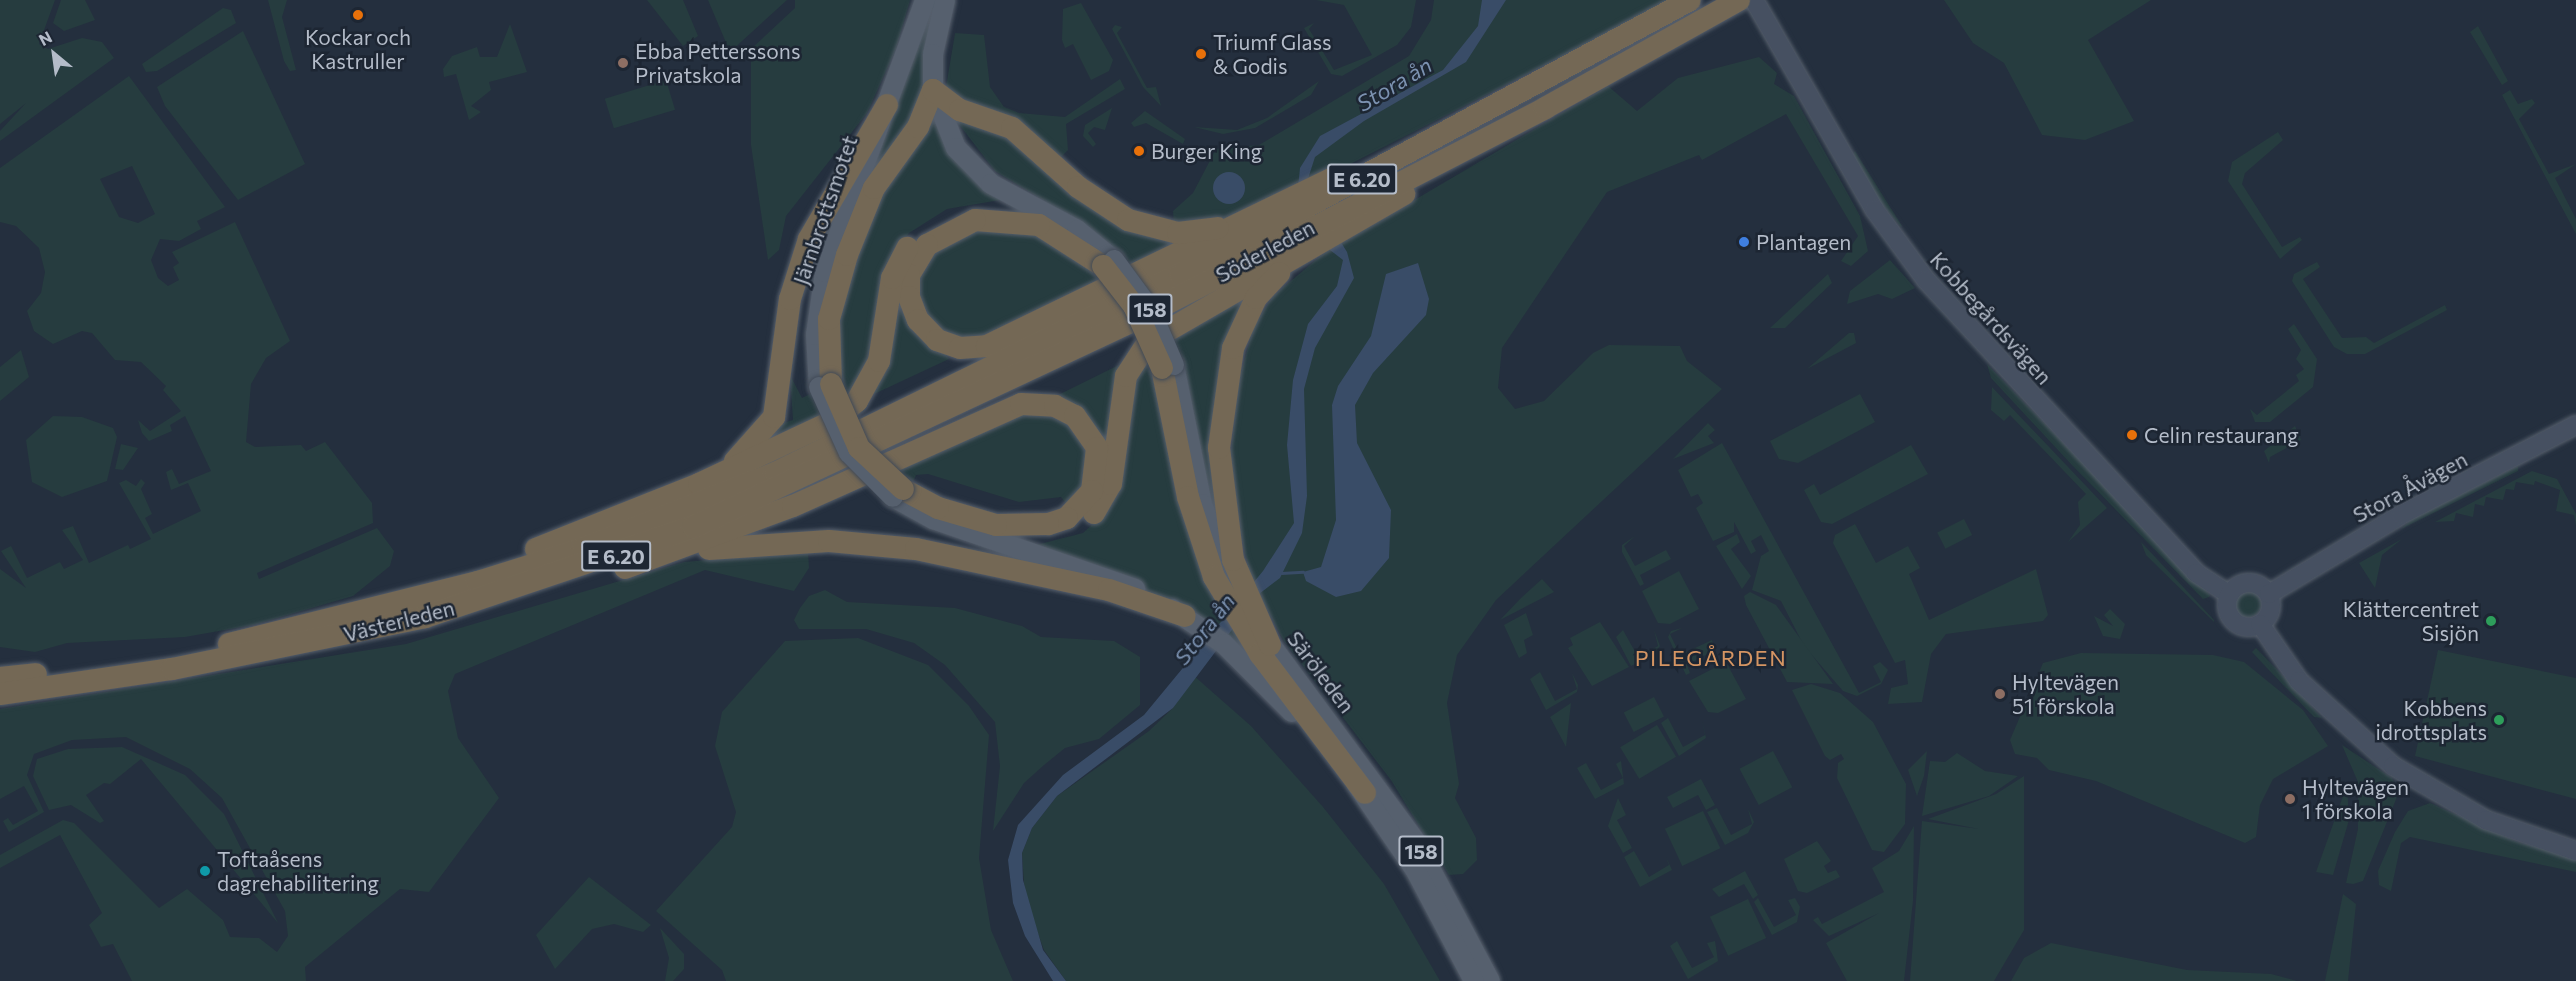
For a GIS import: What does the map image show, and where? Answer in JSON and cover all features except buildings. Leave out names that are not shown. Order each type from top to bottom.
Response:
[{"type":"highway","name":"Söderleden","points":[[779,481],[1180,275],[1690,0]]},
{"type":"highway","name":"Söderleden","points":[[779,481],[1121,327],[1545,108],[1739,0]]},
{"type":"highway","points":[[1365,793],[1248,619],[1192,515],[1168,366],[1134,306],[1108,263],[1039,225],[975,220],[927,245],[909,275],[909,297],[918,320],[937,340],[976,348],[1001,341],[1240,224],[1543,80]]},
{"type":"highway","points":[[399,624],[515,600],[666,554],[793,506],[1021,404],[1055,406],[1075,416],[1097,448],[1092,491],[1067,518],[1048,524],[996,525],[938,508],[898,493],[859,448],[825,386],[829,319],[847,255],[874,188],[918,127],[933,90],[960,110],[1012,128],[1078,187],[1128,220],[1178,233],[1240,224]]},
{"type":"highway","points":[[699,484],[751,448],[774,417],[790,299],[805,249],[887,105]]},
{"type":"highway","points":[[982,534],[1053,535],[1090,518],[1112,484],[1119,399],[1139,352],[1176,323],[1319,243],[1545,108]]},
{"type":"highway","points":[[421,598],[699,484],[819,430],[857,401],[879,362],[897,265],[922,232],[955,214],[992,207],[1030,210],[1064,223]]},
{"type":"highway","points":[[1233,590],[1219,468],[1233,348],[1248,312],[1269,283],[1319,243]]},
{"type":"highway","name":"Västerleden","points":[[0,678],[193,650],[421,598],[583,549],[779,481]]},
{"type":"highway","name":"Västerleden","points":[[0,694],[172,669],[399,624],[598,563],[779,481]]},
{"type":"highway","points":[[666,554],[775,541],[881,545],[1109,590],[1185,616]]},
{"type":"highway","points":[[1248,619],[1270,645]]},
{"type":"main road","name":"Järnbrottsmotet","points":[[825,386],[816,335],[825,272],[926,0]]},
{"type":"main road","points":[[945,0],[933,54],[933,90],[948,135],[979,174],[1064,223],[1108,263]]},
{"type":"main road","points":[[898,493],[933,519],[982,534]]},
{"type":"main road","name":"Säröleden","points":[[982,534],[1118,582],[1185,616],[1209,631],[1224,644],[1365,793],[1416,871],[1474,981]]},
{"type":"main road","name":"Säröleden","points":[[1270,645],[1410,833],[1491,981]]},
{"type":"street","name":"Kobbegårdsvägen","points":[[1754,0],[1874,209],[1936,294],[2196,573],[2230,595]]},
{"type":"street","name":"Stora Åvägen","points":[[2269,594],[2401,515],[2576,425]]},
{"type":"street","points":[[2252,583],[2269,594],[2271,611],[2260,624],[2248,627],[2232,618],[2230,595],[2252,583]]},
{"type":"street","points":[[2260,624],[2299,681],[2393,766],[2486,820],[2576,851]]},
{"type":"green space","points":[[0,0],[55,0],[39,44],[48,49],[82,38],[102,42],[114,58],[0,141],[0,131],[26,103],[0,124]]},
{"type":"green space","points":[[61,0],[85,0],[95,20],[64,31],[53,23]]},
{"type":"green space","points":[[268,0],[287,0],[282,17],[296,70],[290,71],[284,61]]},
{"type":"green space","points":[[647,0],[683,0],[698,36],[683,46]]},
{"type":"green space","points":[[708,0],[787,0],[730,52]]},
{"type":"green space","points":[[795,0],[910,0],[896,49],[867,113],[786,216],[779,250],[768,260],[751,145],[751,49],[795,8]]},
{"type":"green space","points":[[933,0],[938,0],[922,91],[910,124],[869,178]]},
{"type":"green space","points":[[1316,0],[1416,0],[1411,27],[1397,45],[1342,76],[1331,74],[1304,28],[1314,23],[1309,29],[1334,70],[1372,55],[1344,5]]},
{"type":"green space","points":[[1434,0],[1672,0],[1317,181],[1220,222],[1174,224],[1173,211],[1193,193],[1216,149],[1259,145],[1409,56],[1431,20]]},
{"type":"green space","points":[[1944,0],[2151,0],[2088,40],[2134,121],[2085,140],[2042,135],[2004,63],[1973,43]]},
{"type":"green space","points":[[1081,3],[1113,60],[1109,71],[1091,80],[1073,44],[1065,48],[1062,40],[1063,9]]},
{"type":"green space","points":[[223,8],[231,10],[236,23],[157,71],[146,72],[142,64]]},
{"type":"green space","points":[[510,24],[527,72],[489,82],[491,90],[471,106],[481,112],[469,120],[456,74],[444,77],[443,69],[452,56],[477,47],[480,57],[497,57]]},
{"type":"green space","points":[[1115,25],[1122,27],[1117,33],[1147,88],[1156,87],[1161,106],[1143,87],[1112,29]]},
{"type":"green space","points":[[2478,26],[2508,81],[2502,85],[2470,32]]},
{"type":"green space","points":[[243,31],[305,164],[238,200],[165,106],[157,87]]},
{"type":"green space","points":[[955,33],[984,35],[990,87],[1004,107],[1019,113],[1065,117],[1120,79],[1125,89],[1066,124],[1068,150],[1057,161],[946,87]]},
{"type":"green space","points":[[1759,57],[1777,73],[1774,84],[1794,96],[1860,216],[1868,251],[1851,266],[1841,261],[1858,236],[1786,114],[1702,160],[1699,155],[1607,192],[1502,348],[1498,388],[1515,409],[1544,401],[1593,353],[1609,345],[1680,346],[1687,361],[1722,389],[1496,600],[1457,655],[1447,703],[1459,784],[1455,798],[1476,838],[1477,860],[1463,874],[1449,875],[1391,780],[1284,641],[1251,580],[1235,507],[1231,452],[1239,380],[1254,326],[1273,296],[1323,254],[1608,86],[1637,111],[1678,78]]},
{"type":"green space","points":[[129,76],[225,207],[197,221],[201,229],[179,241],[160,239],[151,260],[158,278],[168,286],[179,280],[173,267],[179,263],[172,252],[235,222],[290,341],[266,358],[251,384],[246,442],[255,447],[301,445],[306,451],[325,442],[372,503],[373,523],[257,573],[259,579],[377,528],[394,551],[390,566],[353,596],[253,625],[185,637],[67,643],[35,652],[0,647],[0,569],[26,588],[1,551],[11,546],[27,578],[60,562],[64,569],[83,560],[62,530],[73,526],[89,563],[128,545],[130,549],[151,539],[119,483],[126,480],[136,486],[141,479],[145,483],[141,489],[152,514],[145,518],[153,534],[201,511],[188,483],[171,490],[166,472],[172,469],[179,484],[211,471],[185,416],[170,425],[172,431],[149,441],[142,433],[138,420],[150,431],[181,411],[163,390],[166,386],[141,362],[115,360],[92,333],[82,331],[53,344],[34,331],[27,311],[41,293],[45,272],[39,248],[16,226],[0,222],[0,168]],"holes":[[[132,166],[155,214],[138,223],[119,217],[100,179]]]},
{"type":"green space","points":[[666,80],[675,110],[614,128],[605,99]]},
{"type":"green space","points":[[1319,81],[1311,95],[1255,128],[1223,134],[1194,127],[1237,130],[1267,118]]},
{"type":"green space","points":[[2510,90],[2518,104],[2532,99],[2535,103],[2519,119],[2549,174],[2576,164],[2555,178],[2576,219],[2576,234],[2502,95]]},
{"type":"green space","points":[[1112,108],[1105,130],[1094,127],[1088,133],[1096,144],[1093,147],[1083,136],[1085,125]]},
{"type":"green space","points":[[1145,111],[1185,139],[1183,144],[1146,123],[1134,127],[1131,123]]},
{"type":"green space","points":[[931,116],[951,153],[1000,200],[947,209],[909,233],[897,249],[877,343],[846,400],[762,452],[780,424],[793,420],[790,375],[802,398],[814,392],[874,207]]},
{"type":"green space","points":[[955,119],[1007,133],[1087,201],[1198,240],[1135,272],[1079,222],[995,171]]},
{"type":"green space","points":[[2278,132],[2283,140],[2245,173],[2242,184],[2282,247],[2300,237],[2302,240],[2280,259],[2228,181],[2232,162]]},
{"type":"green space","points":[[1855,151],[1901,227],[1878,199],[1852,156]]},
{"type":"green space","points":[[980,227],[1033,230],[1109,283],[987,342],[939,333],[916,295],[922,261]]},
{"type":"green space","points":[[1890,260],[1915,288],[1892,299],[1878,294],[1847,304],[1850,291]]},
{"type":"green space","points":[[2317,262],[2320,267],[2303,279],[2342,338],[2366,337],[2374,343],[2445,305],[2447,310],[2365,354],[2347,354],[2334,347],[2292,281],[2294,274]]},
{"type":"green space","points":[[1828,274],[1832,283],[1785,328],[1770,328]]},
{"type":"green space","points":[[898,283],[949,359],[872,395]]},
{"type":"green space","points":[[1256,285],[1240,314],[1222,535],[1211,512],[1172,333]]},
{"type":"green space","points":[[2294,324],[2317,359],[2313,387],[2270,422],[2255,422],[2250,409],[2257,415],[2299,381],[2296,375],[2304,369],[2296,359],[2301,350],[2288,329]]},
{"type":"green space","points":[[1849,333],[1854,333],[1856,343],[1807,369]]},
{"type":"green space","points":[[1151,348],[1265,670],[1206,620],[1090,564],[1036,545],[1083,533],[1105,513],[1125,397]]},
{"type":"green space","points":[[21,350],[29,377],[0,401],[0,367]]},
{"type":"green space","points":[[1127,361],[1105,463],[1054,397]]},
{"type":"green space","points":[[1987,364],[2210,595],[2209,597],[2203,599],[2071,464],[1991,378]]},
{"type":"green space","points":[[1992,387],[2107,508],[2068,542],[2080,525],[2078,502],[2086,494],[2010,415],[2004,421],[1991,410]]},
{"type":"green space","points":[[1860,394],[1875,422],[1798,463],[1779,459],[1770,441]]},
{"type":"green space","points":[[1046,412],[1070,422],[1089,448],[1087,487],[1066,503],[1061,497],[1019,502],[928,474],[916,475],[912,484],[890,473],[1013,415]]},
{"type":"green space","points":[[53,416],[82,417],[113,428],[117,437],[107,481],[62,497],[32,482],[26,440]]},
{"type":"green space","points":[[1708,423],[1715,430],[1708,436],[1714,443],[1673,459]]},
{"type":"green space","points":[[2295,426],[2301,440],[2270,457],[2269,463],[2264,451]]},
{"type":"green space","points":[[1722,443],[1859,693],[1881,682],[1873,666],[1880,662],[1888,670],[1881,684],[1857,696],[1843,691],[1804,646],[1781,601],[1752,590],[1761,556],[1769,551],[1761,535],[1751,541],[1756,551],[1751,554],[1734,522],[1734,532],[1713,541],[1696,508],[1703,503],[1698,494],[1691,497],[1678,470]]},
{"type":"green space","points":[[121,444],[138,448],[123,470],[115,469]]},
{"type":"green space","points":[[1911,445],[1928,474],[1832,524],[1821,522],[1804,490],[1814,484],[1820,495]]},
{"type":"green space","points":[[2518,466],[2518,471],[2401,529],[2412,519]]},
{"type":"green space","points":[[2532,471],[2557,479],[2576,514],[2576,526],[2574,515],[2556,511],[2560,490],[2535,481],[2534,485],[2516,482],[2514,490],[2506,489],[2503,500],[2486,497],[2484,506],[2475,504],[2473,517],[2456,513],[2454,521],[2435,522]]},
{"type":"green space","points":[[1964,519],[1972,535],[1945,549],[1937,533]]},
{"type":"green space","points":[[1855,524],[1876,563],[1908,546],[1920,568],[1909,574],[1929,620],[2036,569],[2048,615],[2043,621],[1946,634],[1931,654],[1922,702],[1888,704],[1891,688],[1908,684],[1905,660],[1895,663],[1833,543],[1835,535]]},
{"type":"green space","points":[[1737,534],[1740,542],[1731,549],[1751,576],[1742,589],[1716,546]]},
{"type":"green space","points":[[1635,536],[1624,546],[1635,566],[1666,550],[1671,559],[1640,575],[1644,584],[1640,586],[1622,552],[1622,545]]},
{"type":"green space","points":[[2402,539],[2382,555],[2375,588],[2359,563]]},
{"type":"green space","points":[[2141,542],[2214,620],[2214,622],[2146,555]]},
{"type":"green space","points":[[808,552],[809,568],[794,591],[705,570],[455,674],[448,691],[458,738],[499,798],[429,892],[400,889],[305,967],[306,981],[132,981],[113,944],[101,947],[89,925],[102,913],[60,835],[0,868],[0,855],[63,820],[74,823],[159,908],[187,889],[223,920],[230,937],[259,938],[277,952],[288,936],[285,911],[222,798],[190,769],[126,737],[72,740],[34,754],[27,775],[44,812],[9,832],[3,821],[8,818],[13,825],[38,811],[24,786],[0,799],[0,709],[406,644],[684,562]]},
{"type":"green space","points":[[1679,571],[1699,609],[1670,624],[1658,623],[1642,591]]},
{"type":"green space","points":[[1542,579],[1554,592],[1500,620],[1521,598]]},
{"type":"green space","points":[[825,590],[847,602],[955,608],[1022,626],[1041,637],[1114,641],[1140,657],[1140,705],[1099,739],[1065,748],[1044,765],[1024,783],[993,831],[1000,766],[995,722],[945,665],[914,643],[866,629],[799,629],[794,620],[800,608],[809,596]]},
{"type":"green space","points":[[2248,591],[2257,595],[2261,604],[2257,613],[2248,617],[2239,613],[2235,604],[2239,595]]},
{"type":"green space","points":[[1750,592],[1776,605],[1833,684],[1787,682],[1746,605],[1744,596]]},
{"type":"green space","points":[[2110,609],[2125,624],[2120,639],[2103,636],[2094,616],[2113,626],[2104,615]]},
{"type":"green space","points":[[1526,613],[1533,635],[1524,640],[1527,653],[1519,658],[1504,625]]},
{"type":"green space","points":[[1600,622],[1629,667],[1592,686],[1568,648],[1573,645],[1570,638]]},
{"type":"green space","points":[[1682,628],[1670,634],[1680,655],[1712,640],[1715,650],[1687,665],[1690,673],[1686,675],[1668,637],[1671,631]]},
{"type":"green space","points":[[1623,630],[1638,657],[1658,646],[1654,630],[1660,646],[1652,656],[1631,666],[1616,637]]},
{"type":"green space","points":[[858,638],[928,665],[969,706],[989,735],[979,858],[991,930],[1013,981],[726,981],[722,970],[656,911],[732,827],[736,812],[715,746],[722,712],[785,641]]},
{"type":"green space","points":[[2256,648],[2322,718],[2314,717],[2266,667],[2252,652]]},
{"type":"green space","name":"Kobbens idrottsplats","points":[[2438,650],[2576,678],[2576,799],[2415,756]]},
{"type":"green space","points":[[2081,653],[2213,655],[2244,662],[2303,710],[2328,746],[2273,779],[2260,805],[2256,837],[2245,843],[2096,781],[2049,770],[2037,758],[2015,754],[2010,740],[2043,663]]},
{"type":"green space","points":[[1726,662],[1746,699],[1718,713],[1708,712],[1689,681]]},
{"type":"green space","points":[[1540,672],[1555,701],[1577,689],[1572,673],[1578,685],[1577,692],[1546,710],[1530,679]]},
{"type":"green space","points":[[1193,675],[1251,726],[1323,807],[1384,884],[1440,981],[1066,981],[1044,950],[1025,898],[1022,853],[1032,828],[1057,796],[1149,731],[1173,708]]},
{"type":"green space","points":[[1811,684],[1840,693],[1873,722],[1906,784],[1905,824],[1884,852],[1872,850],[1837,778],[1838,763],[1844,759],[1841,754],[1830,760],[1825,756],[1792,690]]},
{"type":"green space","points":[[1654,697],[1664,717],[1634,732],[1624,712]]},
{"type":"green space","points":[[1571,703],[1566,747],[1550,717]]},
{"type":"green space","points":[[1668,718],[1683,747],[1705,735],[1702,719],[1706,738],[1679,756],[1661,723]]},
{"type":"green space","points":[[1657,725],[1676,757],[1639,779],[1620,747]]},
{"type":"green space","points":[[2342,745],[2392,778],[2399,792],[2363,881],[2353,884],[2346,883],[2358,829],[2358,782]]},
{"type":"green space","points":[[122,747],[185,775],[224,814],[278,923],[141,759],[110,784],[104,783],[86,795],[104,821],[100,823],[71,805],[49,810],[33,776],[37,759],[68,749]]},
{"type":"green space","points":[[1773,751],[1792,787],[1759,805],[1739,769]]},
{"type":"green space","points":[[1927,751],[1924,776],[1917,796],[1908,770]]},
{"type":"green space","points":[[1957,753],[1985,771],[2018,776],[1989,796],[1922,816],[1930,761],[1945,762]]},
{"type":"green space","points":[[1621,761],[1624,784],[1595,799],[1577,768],[1586,763],[1601,790],[1623,778],[1616,764]]},
{"type":"green space","points":[[2024,776],[2024,930],[1994,981],[1910,981],[1922,821],[1979,829],[1928,819],[1996,794]]},
{"type":"green space","points":[[1701,779],[1715,805],[1706,810],[1698,795],[1673,808],[1667,797]]},
{"type":"green space","points":[[2347,785],[2349,820],[2333,875],[2316,872]]},
{"type":"green space","points":[[1618,798],[1626,815],[1617,820],[1632,848],[1623,853],[1608,826]]},
{"type":"green space","points":[[2430,803],[2517,842],[2576,858],[2576,872],[2410,837],[2401,843],[2391,891],[2379,885],[2378,871],[2395,832],[2408,811]]},
{"type":"green space","points":[[1717,808],[1731,835],[1752,824],[1748,809],[1754,822],[1748,833],[1725,845],[1707,812]]},
{"type":"green space","points":[[1703,811],[1720,848],[1682,866],[1665,829]]},
{"type":"green space","points":[[1914,826],[1913,901],[1904,981],[1847,981],[1826,943],[1879,913],[1829,936],[1813,920],[1818,917],[1822,924],[1884,892],[1872,868],[1899,851]]},
{"type":"green space","points":[[1817,841],[1831,861],[1824,866],[1828,873],[1836,870],[1840,877],[1807,893],[1798,891],[1784,859]]},
{"type":"green space","points":[[1634,851],[1649,877],[1669,865],[1666,857],[1672,870],[1640,887],[1624,857]]},
{"type":"green space","points":[[1745,871],[1758,895],[1753,899],[1744,884],[1719,897],[1712,889]]},
{"type":"green space","points":[[589,877],[651,925],[643,932],[614,924],[592,929],[555,969],[536,935]]},
{"type":"green space","points":[[2343,894],[2356,904],[2348,981],[2325,981]]},
{"type":"green space","points":[[1758,898],[1774,927],[1796,915],[1788,900],[1795,898],[1800,907],[1797,922],[1772,935],[1754,902]]},
{"type":"green space","points":[[1748,899],[1766,938],[1728,956],[1710,917]]},
{"type":"green space","points":[[660,928],[684,954],[684,969],[673,981],[665,981],[669,958]]},
{"type":"green space","points":[[1677,941],[1692,968],[1714,957],[1707,943],[1715,941],[1718,961],[1688,979],[1670,946]]},
{"type":"green space","points":[[2051,943],[2187,970],[2271,974],[2297,981],[2011,981],[2024,958]]},
{"type":"water","points":[[1482,0],[1506,0],[1466,62],[1364,121],[1315,157],[1306,185],[1347,252],[1354,278],[1315,348],[1304,389],[1307,496],[1302,533],[1280,578],[1259,594],[1173,708],[1057,796],[1032,828],[1022,853],[1023,880],[1043,950],[1066,981],[1053,981],[1025,936],[1013,903],[1008,860],[1018,825],[1063,775],[1144,715],[1263,571],[1294,523],[1287,445],[1293,380],[1308,324],[1337,286],[1343,260],[1330,250],[1298,188],[1300,168],[1320,136],[1443,70],[1478,26]]},
{"type":"water","points":[[1229,172],[1240,177],[1245,188],[1240,199],[1229,204],[1218,199],[1213,188],[1218,177]]},
{"type":"water","points":[[1418,263],[1429,299],[1426,315],[1373,373],[1355,405],[1357,443],[1391,510],[1389,558],[1361,591],[1336,597],[1306,581],[1303,572],[1321,567],[1336,520],[1332,405],[1338,386],[1371,336],[1386,274]]},
{"type":"waterway","points":[[1281,573],[1303,572]]},
{"type":"place","name":"Kockar och Kastruller","points":[[358,15]]},
{"type":"place","name":"Triumf Glass & Godis","points":[[1201,54]]},
{"type":"place","name":"Ebba Petterssons Privatskola","points":[[623,63]]},
{"type":"place","name":"Burger King","points":[[1139,151]]},
{"type":"place","name":"Plantagen","points":[[1744,242]]},
{"type":"place","name":"Celin restaurang","points":[[2132,435]]},
{"type":"place","name":"Klättercentret Sisjön","points":[[2491,621]]},
{"type":"place","name":"Hyltevägen 51 förskola","points":[[2000,694]]},
{"type":"place","name":"Kobbens idrottsplats","points":[[2499,720]]},
{"type":"place","name":"Hyltevägen 1 förskola","points":[[2290,799]]},
{"type":"place","name":"Toftaåsens dagrehabilitering","points":[[205,871]]},
{"type":"district","name":"PILEGÅRDEN","points":[[1711,658]]},
{"type":"water label","name":"Stora ån","points":[[1394,84]]},
{"type":"water label","name":"Stora ån","points":[[1204,629]]}]
